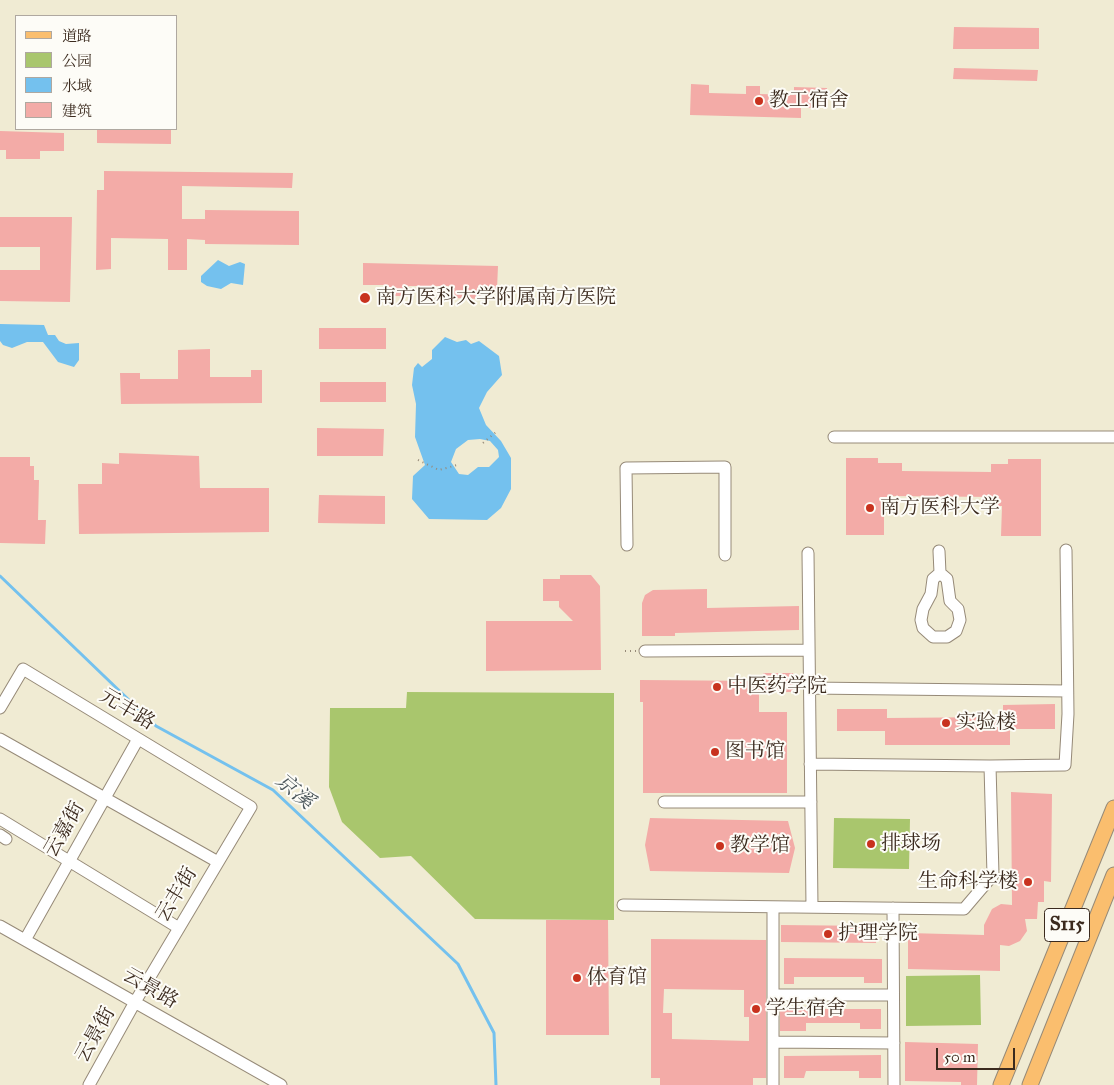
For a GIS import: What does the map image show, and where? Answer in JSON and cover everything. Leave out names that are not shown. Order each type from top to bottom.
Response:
[{"type":"main road","name":"S115","points":[[1001,1085],[1114,808]]},
{"type":"main road","name":"S115","points":[[1030,1085],[1114,875]]},
{"type":"main road","points":[[1019,1040],[1044,1050]]},
{"type":"street","points":[[834,437],[1114,437]]},
{"type":"street","points":[[627,546],[626,468],[725,467],[725,555]]},
{"type":"street","points":[[810,764],[1065,765],[1067,691],[1066,550]]},
{"type":"street","points":[[939,551],[940,573],[947,579],[950,601],[958,610],[960,620],[956,631],[947,637],[933,636],[923,628],[921,620],[923,609],[931,594],[933,579],[940,573]]},
{"type":"street","points":[[808,553],[812,907]]},
{"type":"street","points":[[645,651],[809,650]]},
{"type":"street","name":"元丰路","points":[[0,708],[23,669],[250,807]]},
{"type":"street","points":[[810,688],[1067,691]]},
{"type":"street","points":[[0,739],[218,862]]},
{"type":"street","name":"云嘉街","points":[[24,940],[138,739]]},
{"type":"street","points":[[624,905],[964,909],[993,875],[990,766]]},
{"type":"street","points":[[664,802],[811,802]]},
{"type":"street","name":"云丰街","points":[[135,1002],[250,807]]},
{"type":"street","points":[[0,819],[179,928]]},
{"type":"street","points":[[773,907],[773,1085]]},
{"type":"street","points":[[893,908],[894,1085]]},
{"type":"street","name":"云景路","points":[[0,926],[280,1085]]},
{"type":"street","points":[[773,995],[894,995]]},
{"type":"street","name":"云景街","points":[[89,1085],[135,1002]]},
{"type":"street","points":[[773,1042],[894,1043]]},
{"type":"path","points":[[483,443],[496,432]]},
{"type":"path","points":[[418,460],[439,470],[457,465]]},
{"type":"green space","points":[[407,692],[614,693],[614,920],[475,919],[411,856],[380,858],[342,822],[329,787],[330,708],[406,708]]},
{"type":"green space","name":"排球场","points":[[834,818],[910,819],[909,869],[833,868]]},
{"type":"green space","points":[[980,975],[981,1025],[906,1026],[906,976]]},
{"type":"water","points":[[218,260],[229,266],[240,262],[245,264],[243,285],[231,283],[221,289],[207,286],[201,282],[201,276]]},
{"type":"water","points":[[0,324],[44,325],[48,335],[55,335],[59,341],[66,344],[79,343],[79,360],[74,367],[58,362],[43,342],[27,342],[12,348],[3,345],[0,341]]},
{"type":"water","points":[[445,337],[457,342],[466,340],[471,344],[479,341],[499,356],[502,375],[487,392],[479,408],[486,425],[501,441],[511,458],[511,489],[501,508],[487,520],[429,519],[412,499],[413,476],[425,465],[415,437],[416,404],[412,385],[414,368],[418,363],[422,367],[432,359],[432,350]],"holes":[[[480,439],[490,441],[498,450],[499,457],[489,467],[478,467],[468,475],[459,474],[451,462],[456,449],[468,440]]]},
{"type":"building","points":[[954,27],[1039,28],[1039,49],[953,49]]},
{"type":"building","points":[[954,68],[1038,70],[1037,81],[953,79]]},
{"type":"building","name":"教工宿舍","points":[[691,84],[709,85],[709,93],[746,94],[746,86],[760,86],[760,94],[794,95],[794,87],[827,88],[826,108],[801,108],[801,118],[690,115]]},
{"type":"building","points":[[97,130],[171,130],[171,144],[97,143]]},
{"type":"building","points":[[0,131],[64,133],[64,151],[40,151],[40,159],[6,159],[6,150],[0,150]]},
{"type":"building","points":[[104,171],[293,173],[292,188],[182,186],[182,219],[205,219],[205,210],[299,211],[299,245],[205,244],[205,240],[187,239],[187,270],[168,270],[168,239],[111,238],[111,269],[96,270],[97,190],[104,190]]},
{"type":"building","points":[[0,217],[72,217],[70,302],[0,301],[0,270],[40,270],[40,247],[0,247]]},
{"type":"building","points":[[363,263],[498,266],[497,289],[481,289],[481,299],[453,298],[454,286],[409,286],[409,296],[383,296],[384,285],[363,285]]},
{"type":"building","points":[[319,328],[386,328],[386,349],[319,349]]},
{"type":"building","points":[[210,349],[210,377],[251,377],[251,370],[262,370],[262,403],[121,404],[120,373],[140,373],[140,379],[178,379],[178,350]]},
{"type":"building","points":[[320,382],[386,382],[386,402],[320,402]]},
{"type":"building","points":[[317,428],[384,429],[383,456],[317,456]]},
{"type":"building","points":[[119,453],[199,456],[200,488],[269,488],[269,532],[79,534],[78,484],[102,484],[102,463],[119,464]]},
{"type":"building","points":[[0,457],[30,457],[30,466],[34,466],[34,480],[39,480],[38,520],[46,520],[45,544],[0,543]]},
{"type":"building","points":[[846,458],[878,458],[878,463],[902,463],[902,471],[991,472],[991,464],[1008,464],[1008,459],[1041,459],[1041,536],[1001,536],[1002,506],[995,506],[995,497],[890,496],[890,506],[884,506],[884,535],[846,535]]},
{"type":"building","points":[[319,495],[385,496],[385,524],[318,523]]},
{"type":"building","points":[[560,575],[591,575],[600,586],[601,670],[486,671],[486,621],[573,621],[559,607],[559,601],[543,601],[543,579],[560,579]]},
{"type":"building","points":[[707,589],[707,608],[799,606],[799,630],[675,633],[675,636],[642,636],[642,603],[645,595],[653,590]]},
{"type":"building","name":"图书馆","points":[[763,673],[793,673],[793,692],[759,692],[759,712],[787,712],[787,793],[643,793],[643,702],[640,702],[640,680],[763,681]]},
{"type":"building","name":"实验楼","points":[[1055,704],[1055,729],[1010,729],[1010,745],[885,745],[885,731],[837,731],[837,709],[887,709],[887,718],[1003,717],[1003,705]]},
{"type":"building","name":"生命科学楼","points":[[1011,792],[1052,794],[1051,882],[1044,881],[1044,902],[1038,902],[1037,919],[1025,919],[1027,931],[1020,941],[1009,946],[1000,945],[1000,971],[908,969],[908,933],[984,935],[984,925],[992,909],[1001,904],[1012,905]]},
{"type":"building","name":"教学馆","points":[[650,818],[788,821],[795,848],[789,873],[650,871],[645,845]]},
{"type":"building","name":"体育馆","points":[[546,920],[608,920],[609,1035],[546,1035]]},
{"type":"building","name":"护理学院","points":[[781,925],[876,926],[876,943],[781,942]]},
{"type":"building","name":"学生宿舍","points":[[651,939],[766,940],[766,1078],[753,1078],[753,1085],[660,1085],[660,1078],[651,1078]],"holes":[[[664,989],[744,990],[744,1017],[749,1017],[749,1041],[672,1039],[672,1013],[663,1013]]]},
{"type":"building","points":[[784,958],[882,959],[882,983],[864,983],[864,977],[794,977],[794,984],[784,984]]},
{"type":"building","points":[[780,1009],[881,1009],[881,1029],[860,1029],[860,1023],[806,1023],[806,1031],[780,1031]]},
{"type":"building","points":[[905,1042],[978,1044],[977,1085],[961,1085],[961,1082],[905,1081]]},
{"type":"building","points":[[881,1055],[881,1078],[859,1078],[859,1071],[806,1071],[804,1078],[784,1078],[784,1056]]},
{"type":"waterway","name":"京溪","points":[[0,576],[156,726],[273,790],[458,964],[494,1033],[496,1085]]},
{"type":"place","name":"教工宿舍","points":[[759,101]]},
{"type":"place","name":"南方医科大学附属南方医院","points":[[365,298]]},
{"type":"place","name":"南方医科大学","points":[[870,508]]},
{"type":"place","name":"中医药学院","points":[[717,687]]},
{"type":"place","name":"实验楼","points":[[946,723]]},
{"type":"place","name":"图书馆","points":[[715,752]]},
{"type":"place","name":"排球场","points":[[871,844]]},
{"type":"place","name":"教学馆","points":[[720,846]]},
{"type":"place","name":"生命科学楼","points":[[1028,882]]},
{"type":"place","name":"护理学院","points":[[828,934]]},
{"type":"place","name":"体育馆","points":[[577,978]]},
{"type":"place","name":"学生宿舍","points":[[756,1009]]}]
